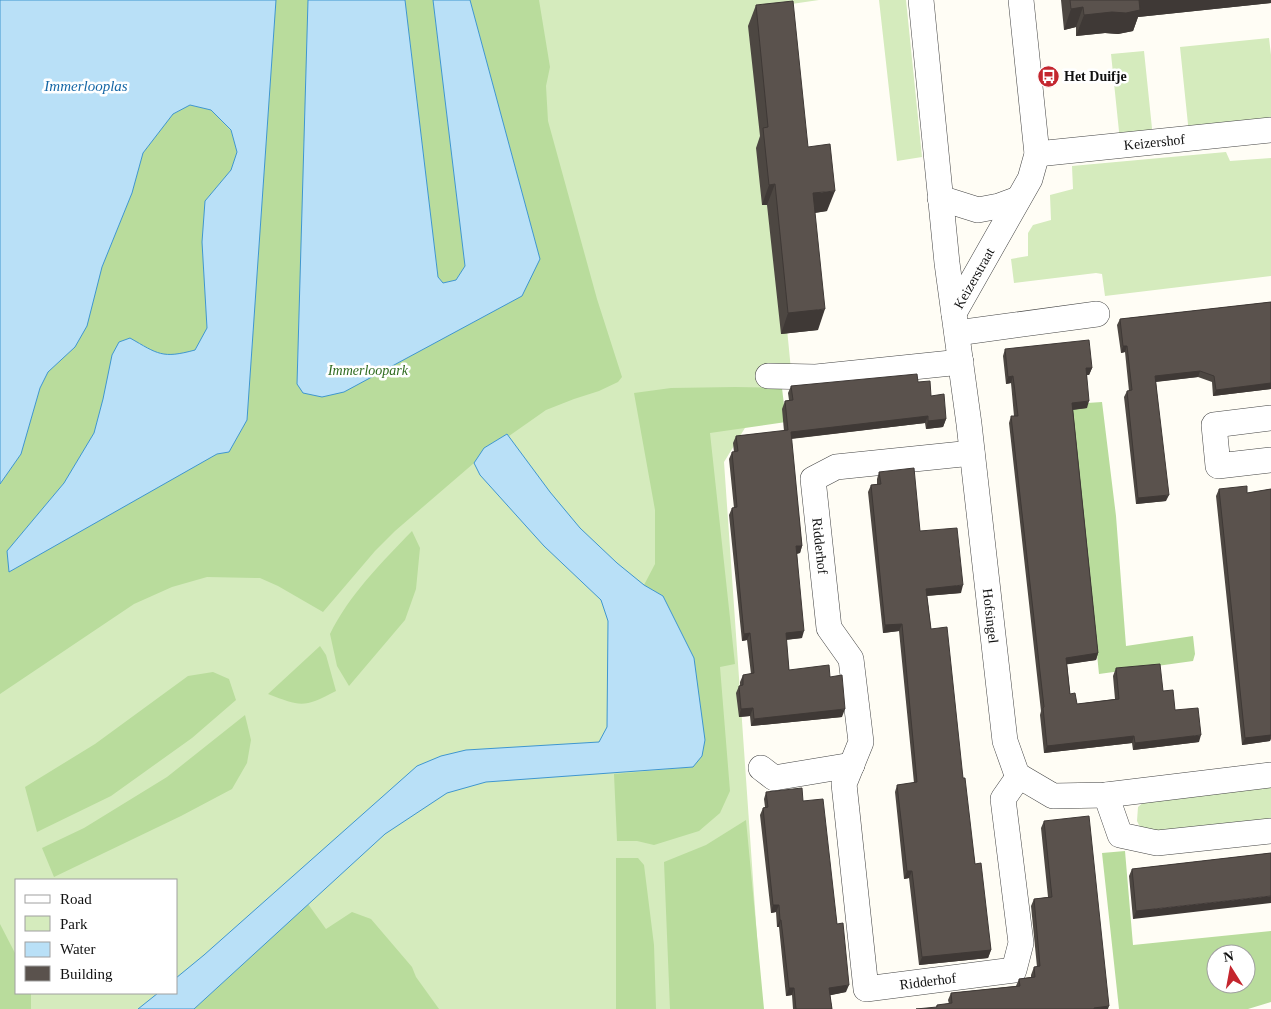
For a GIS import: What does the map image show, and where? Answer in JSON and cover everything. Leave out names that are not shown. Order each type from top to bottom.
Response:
[{"type":"street","name":"Keizerstraat","points":[[921,0],[940,198],[956,323]]},
{"type":"street","name":"Keizerstraat","points":[[956,323],[1018,199],[1030,179],[1037,154],[1021,0]]},
{"type":"street","name":"Keizershof","points":[[1037,154],[1271,130]]},
{"type":"street","points":[[940,198],[978,210],[999,206],[1018,199]]},
{"type":"street","points":[[956,323],[1097,314]]},
{"type":"street","name":"Hofsingel","points":[[956,323],[1005,741],[1019,776]]},
{"type":"street","points":[[768,376],[816,377],[960,362]]},
{"type":"street","points":[[1271,418],[1214,424],[1218,466],[1271,460]]},
{"type":"street","name":"Ridderhof","points":[[972,453],[836,467],[813,479],[829,628],[850,659],[861,742],[844,784],[866,989],[1014,970],[1021,943],[1002,799],[1019,776]]},
{"type":"street","points":[[761,768],[774,778],[852,765]]},
{"type":"street","points":[[1019,776],[1053,796],[1106,795],[1271,775]]},
{"type":"street","points":[[1106,795],[1120,836],[1157,843],[1271,832]]},
{"type":"green space","name":"Immerloopark","points":[[0,0],[819,0],[756,9],[791,370],[777,376],[724,462],[762,1009],[0,1009]]},
{"type":"green space","points":[[276,0],[308,0],[297,384],[540,259],[470,0],[539,0],[550,67],[546,86],[548,121],[597,299],[622,377],[618,382],[599,391],[546,410],[509,436],[507,434],[484,448],[474,463],[395,531],[375,551],[323,612],[278,586],[260,578],[207,577],[172,587],[134,604],[0,694],[0,484],[21,454],[40,388],[48,372],[75,347],[102,267],[132,193],[143,153],[173,114],[190,105],[211,110],[231,131],[237,152],[231,170],[205,201],[202,242],[207,328],[195,351],[173,356],[157,353],[130,338],[103,399],[94,433],[64,483],[7,551],[217,454],[229,452],[247,420]]},
{"type":"green space","points":[[405,0],[433,0],[465,266],[456,280],[443,283],[438,277]]},
{"type":"green space","points":[[879,0],[906,0],[922,157],[897,161]]},
{"type":"green space","points":[[1269,38],[1271,55],[1271,126],[1189,134],[1180,47]]},
{"type":"green space","points":[[1144,51],[1153,138],[1120,141],[1111,54]]},
{"type":"green space","points":[[1226,152],[1230,161],[1271,158],[1271,276],[1105,296],[1102,274],[1096,273],[1014,283],[1011,259],[1028,256],[1028,233],[1033,225],[1051,220],[1050,195],[1073,189],[1072,166]]},
{"type":"green space","points":[[671,388],[782,388],[786,422],[710,433],[735,664],[720,667],[730,791],[720,813],[699,831],[654,845],[637,841],[617,841],[614,774],[693,767],[663,596],[644,585],[655,564],[655,510],[634,393]]},
{"type":"green space","points":[[1102,402],[1116,516],[1126,646],[1193,636],[1195,654],[1193,661],[1099,674],[1072,404]]},
{"type":"green space","points":[[412,531],[420,548],[416,589],[405,620],[349,686],[337,666],[330,634],[356,592]]},
{"type":"green space","points":[[320,646],[326,655],[336,691],[309,703],[302,704],[268,694]]},
{"type":"green space","points":[[213,672],[229,679],[236,700],[192,738],[111,796],[37,832],[25,787],[95,744],[188,676]]},
{"type":"green space","points":[[245,715],[251,740],[247,763],[232,789],[181,816],[54,877],[42,848],[84,828],[167,777]]},
{"type":"green space","points":[[1271,783],[1271,822],[1149,832],[1141,829],[1137,821],[1138,807],[1149,797]]},
{"type":"green space","points":[[746,820],[764,1009],[670,1009],[664,862],[706,845]]},
{"type":"green space","points":[[1125,851],[1133,945],[1271,931],[1271,1002],[1248,1009],[1119,1009],[1102,853]]},
{"type":"green space","points":[[616,858],[638,858],[644,865],[654,945],[656,1009],[616,1009]]},
{"type":"green space","points":[[308,904],[326,929],[352,912],[371,919],[412,967],[416,977],[439,1009],[194,1009]]},
{"type":"green space","points":[[0,924],[15,953],[15,994],[31,994],[31,1009],[0,1009]]},
{"type":"water","name":"Immerlooplas","points":[[0,0],[276,0],[247,420],[229,452],[217,454],[9,572],[7,551],[64,483],[94,433],[112,355],[119,342],[130,338],[161,353],[184,353],[195,350],[207,328],[202,242],[205,201],[231,170],[237,152],[231,130],[211,110],[190,105],[173,114],[143,153],[132,193],[102,267],[87,326],[75,347],[48,372],[40,388],[21,454],[0,484]]},
{"type":"water","points":[[308,0],[405,0],[438,277],[443,283],[456,280],[465,266],[433,0],[470,0],[540,259],[522,296],[344,392],[322,397],[303,393],[297,384]]},
{"type":"water","points":[[507,434],[550,492],[580,528],[617,563],[644,585],[663,596],[694,658],[705,740],[702,756],[693,767],[486,782],[447,793],[385,834],[194,1009],[138,1009],[157,994],[178,994],[178,976],[417,766],[441,756],[466,750],[599,742],[607,727],[608,621],[601,600],[544,546],[480,475],[474,463],[484,448]]},
{"type":"building","points":[[1070,0],[1139,0],[1140,10],[1126,13],[1112,12],[1084,15],[1083,7],[1071,9]]},
{"type":"building","points":[[793,1],[808,147],[830,144],[835,191],[813,193],[825,309],[788,313],[775,184],[769,185],[763,128],[768,127],[756,5]]},
{"type":"building","points":[[1271,302],[1271,383],[1216,390],[1214,376],[1200,371],[1155,376],[1169,495],[1138,498],[1127,391],[1132,390],[1127,346],[1123,346],[1120,319]]},
{"type":"building","points":[[1089,340],[1092,368],[1086,368],[1089,401],[1072,403],[1098,653],[1066,658],[1070,694],[1075,693],[1077,704],[1119,699],[1116,668],[1160,664],[1163,691],[1173,690],[1175,710],[1198,708],[1201,735],[1135,743],[1134,736],[1047,746],[1011,416],[1018,416],[1013,376],[1008,377],[1005,349]]},
{"type":"building","points":[[917,374],[918,382],[930,381],[931,396],[944,394],[946,419],[928,421],[928,416],[791,432],[802,546],[796,546],[804,631],[786,633],[789,670],[829,665],[830,677],[842,675],[845,709],[754,719],[753,708],[741,709],[739,686],[743,685],[743,675],[754,673],[750,633],[744,634],[732,508],[737,507],[732,452],[738,451],[736,436],[788,430],[785,401],[793,400],[791,386]]},
{"type":"building","points":[[914,468],[920,531],[957,528],[963,585],[926,589],[931,629],[947,627],[963,778],[965,778],[975,864],[981,863],[991,950],[922,957],[912,871],[907,871],[897,785],[917,782],[902,624],[885,625],[871,485],[881,484],[879,472]]},
{"type":"building","points":[[1247,486],[1247,493],[1271,489],[1271,735],[1245,738],[1219,489]]},
{"type":"building","points":[[802,788],[803,801],[823,799],[837,924],[843,923],[849,985],[829,988],[832,1009],[796,1009],[794,988],[789,988],[779,905],[773,905],[763,808],[768,807],[766,792]]},
{"type":"building","points":[[1089,816],[1109,1006],[1094,1009],[916,1009],[952,1003],[951,993],[1020,986],[1019,979],[1035,977],[1034,967],[1040,966],[1034,899],[1052,897],[1044,821]]},
{"type":"building","points":[[1271,853],[1271,896],[1136,911],[1132,869]]},
{"type":"place","name":"Het Duifje","points":[[1048,76]]}]
